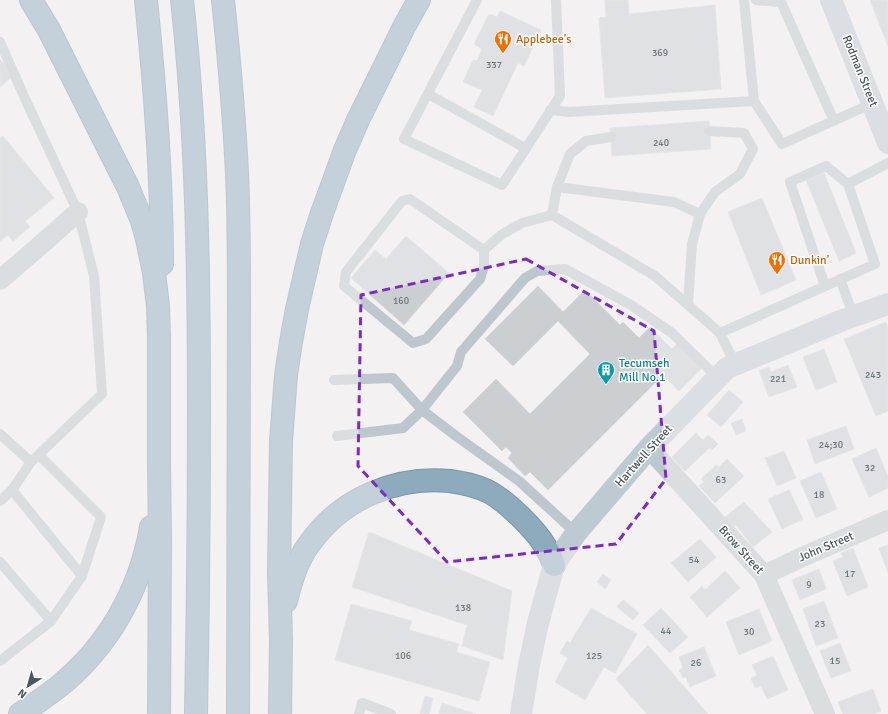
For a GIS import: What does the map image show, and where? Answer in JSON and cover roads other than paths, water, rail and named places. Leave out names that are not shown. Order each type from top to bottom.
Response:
[{"type":"highway","points":[[31,0],[60,51],[121,174],[142,221],[151,255],[158,306],[159,337],[159,714]]},
{"type":"highway","points":[[45,0],[50,23],[60,51]]},
{"type":"highway","points":[[146,0],[151,46],[160,188],[162,261],[159,337]]},
{"type":"highway","points":[[182,0],[191,97],[198,230],[199,521],[196,714]]},
{"type":"highway","points":[[223,0],[237,172],[239,240],[238,714]]},
{"type":"highway","points":[[393,48],[408,0]]},
{"type":"highway","points":[[280,714],[281,640],[279,573],[282,435],[286,375],[296,315],[312,244],[332,181],[358,120],[393,48],[419,0]]},
{"type":"highway","points":[[20,714],[58,687],[85,662],[108,633],[124,607],[138,576],[146,552],[159,464]]},
{"type":"highway","points":[[281,640],[289,588],[298,563],[309,543],[326,524],[344,508],[366,495],[392,485],[408,482],[440,480],[458,482],[490,492],[504,502],[534,531],[546,546],[554,565]]},
{"type":"main road","name":"Rodman Street","points":[[831,0],[888,143]]},
{"type":"main road","name":"Hartwell Street","points":[[521,714],[538,623],[554,565],[576,533],[648,448],[727,368],[888,304]]},
{"type":"street","points":[[0,280],[78,212]]},
{"type":"street","name":"Brow Street","points":[[648,448],[764,575],[825,714]]},
{"type":"street","name":"John Street","points":[[764,575],[888,520]]},
{"type":"lane","points":[[477,0],[404,139],[502,185],[560,96],[556,0]]},
{"type":"lane","points":[[744,0],[754,101],[782,144],[873,103]]},
{"type":"lane","points":[[756,0],[781,2],[834,120]]},
{"type":"lane","points":[[0,42],[78,212],[94,276],[102,394],[31,462],[12,490],[0,501]]},
{"type":"lane","points":[[428,94],[525,148]]},
{"type":"lane","points":[[550,110],[569,112],[754,101]]},
{"type":"lane","points":[[688,304],[692,244],[700,214],[715,192],[740,174],[753,149],[744,133],[710,131]]},
{"type":"lane","points":[[552,215],[557,187],[570,154],[586,141],[611,137]]},
{"type":"lane","points":[[848,184],[888,163]]},
{"type":"lane","points":[[720,332],[825,286],[840,279],[875,264],[848,184],[826,166],[790,182],[825,286]]},
{"type":"lane","points":[[557,187],[674,202],[700,214]]},
{"type":"lane","points":[[484,250],[410,199],[402,201],[346,272],[344,286],[413,342],[426,339],[480,279],[484,266],[484,250],[500,235],[522,223],[552,215],[655,276],[720,332],[734,364]]},
{"type":"lane","points":[[337,436],[403,428],[422,410],[457,366],[461,352],[525,278],[537,271],[565,269],[631,305],[672,333],[717,377]]},
{"type":"lane","points":[[840,279],[854,317]]},
{"type":"lane","points":[[334,380],[393,378],[422,410],[520,481],[576,533]]},
{"type":"lane","points":[[0,434],[31,462]]},
{"type":"lane","points":[[0,661],[51,621],[82,576],[102,516],[39,455]]},
{"type":"lane","points":[[12,490],[82,576]]},
{"type":"lane","points":[[0,562],[51,621]]},
{"type":"lane","points":[[359,714],[362,703],[392,714]]},
{"type":"place","name":"Applebee's","points":[[503,54]]},
{"type":"place","name":"Dunkin'","points":[[777,275]]},
{"type":"place","name":"Tecumseh Mill No.1","points":[[606,385]]}]
